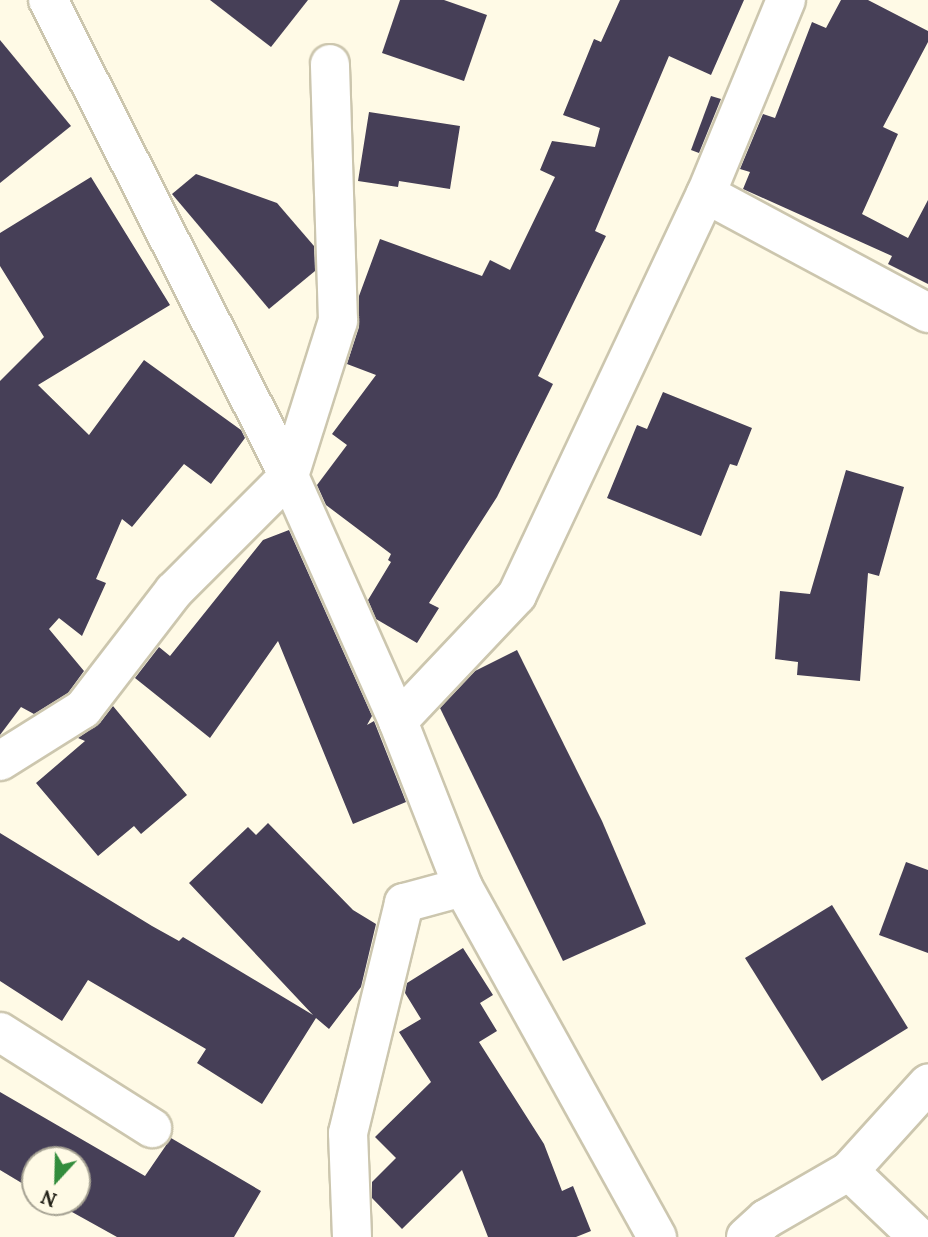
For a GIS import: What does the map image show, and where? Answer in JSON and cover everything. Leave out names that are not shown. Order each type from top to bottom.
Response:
[{"type":"street","points":[[48,0],[289,477],[398,721],[463,887],[657,1237]]},
{"type":"street","points":[[398,721],[517,595],[706,194],[786,0]]},
{"type":"street","points":[[0,761],[83,709],[174,592],[289,477],[338,321],[330,64]]},
{"type":"street","points":[[706,194],[928,313]]},
{"type":"street","points":[[352,1237],[348,1133],[404,903],[463,887]]},
{"type":"street","points":[[0,1032],[152,1128]]},
{"type":"street","points":[[746,1237],[766,1219],[849,1171],[928,1084]]},
{"type":"street","points":[[849,1171],[918,1237]]},
{"type":"building","points":[[210,0],[308,0],[271,47]]},
{"type":"building","points":[[400,0],[444,0],[487,15],[464,81],[382,53]]},
{"type":"building","points":[[620,0],[744,0],[711,75],[669,56],[595,231],[606,236],[538,376],[553,384],[497,497],[429,603],[439,608],[417,643],[376,619],[368,600],[391,562],[388,560],[391,554],[326,505],[317,485],[347,445],[332,434],[376,375],[347,364],[359,327],[359,296],[380,239],[482,276],[490,260],[510,270],[555,177],[540,170],[552,141],[595,147],[600,128],[563,115],[594,39],[601,42]]},
{"type":"building","points":[[841,0],[868,0],[928,31],[928,42],[883,127],[898,134],[862,214],[908,238],[928,200],[928,284],[888,264],[892,256],[743,189],[750,172],[740,169],[763,114],[775,118],[812,22],[826,28]]},
{"type":"building","points":[[0,40],[71,126],[0,183]]},
{"type":"building","points":[[711,96],[721,99],[699,153],[691,150]]},
{"type":"building","points":[[369,112],[460,126],[450,189],[399,181],[398,187],[358,181]]},
{"type":"building","points":[[196,174],[277,203],[314,246],[315,271],[269,309],[172,194]]},
{"type":"building","points":[[91,177],[170,305],[38,385],[89,435],[144,360],[241,430],[245,438],[211,484],[184,464],[132,527],[122,519],[96,579],[106,583],[82,636],[59,618],[49,629],[84,671],[68,693],[34,714],[21,707],[0,735],[0,381],[44,337],[0,266],[0,233]]},
{"type":"building","points":[[663,392],[752,428],[737,466],[730,464],[701,536],[607,498],[637,425],[647,429]]},
{"type":"building","points":[[846,470],[904,487],[879,576],[868,573],[860,681],[797,675],[798,662],[775,659],[780,591],[810,594]]},
{"type":"building","points":[[289,530],[372,716],[367,725],[374,721],[406,802],[353,824],[278,641],[210,738],[135,678],[159,647],[170,656],[263,540]]},
{"type":"building","points":[[517,650],[602,821],[646,924],[563,961],[440,708],[475,671]]},
{"type":"building","points":[[113,706],[187,795],[141,834],[134,826],[98,856],[36,783],[85,741],[78,738],[100,723]]},
{"type":"building","points":[[268,823],[353,910],[376,924],[361,987],[329,1029],[316,1018],[262,1104],[197,1063],[206,1049],[88,980],[62,1021],[0,981],[0,833],[152,926],[179,941],[183,937],[313,1015],[189,883],[248,827],[256,835]]},
{"type":"building","points":[[906,862],[928,870],[928,953],[879,935]]},
{"type":"building","points":[[832,905],[908,1028],[822,1081],[745,958]]},
{"type":"building","points":[[463,948],[493,995],[480,1003],[497,1031],[479,1042],[544,1144],[562,1191],[573,1186],[591,1231],[576,1237],[488,1237],[462,1170],[402,1229],[372,1198],[372,1182],[396,1158],[375,1137],[431,1082],[399,1032],[421,1019],[405,993],[407,983]]},
{"type":"building","points":[[0,1092],[145,1176],[171,1138],[261,1191],[234,1237],[117,1237],[79,1216],[91,1216],[91,1146],[21,1146],[21,1183],[0,1170]]}]
